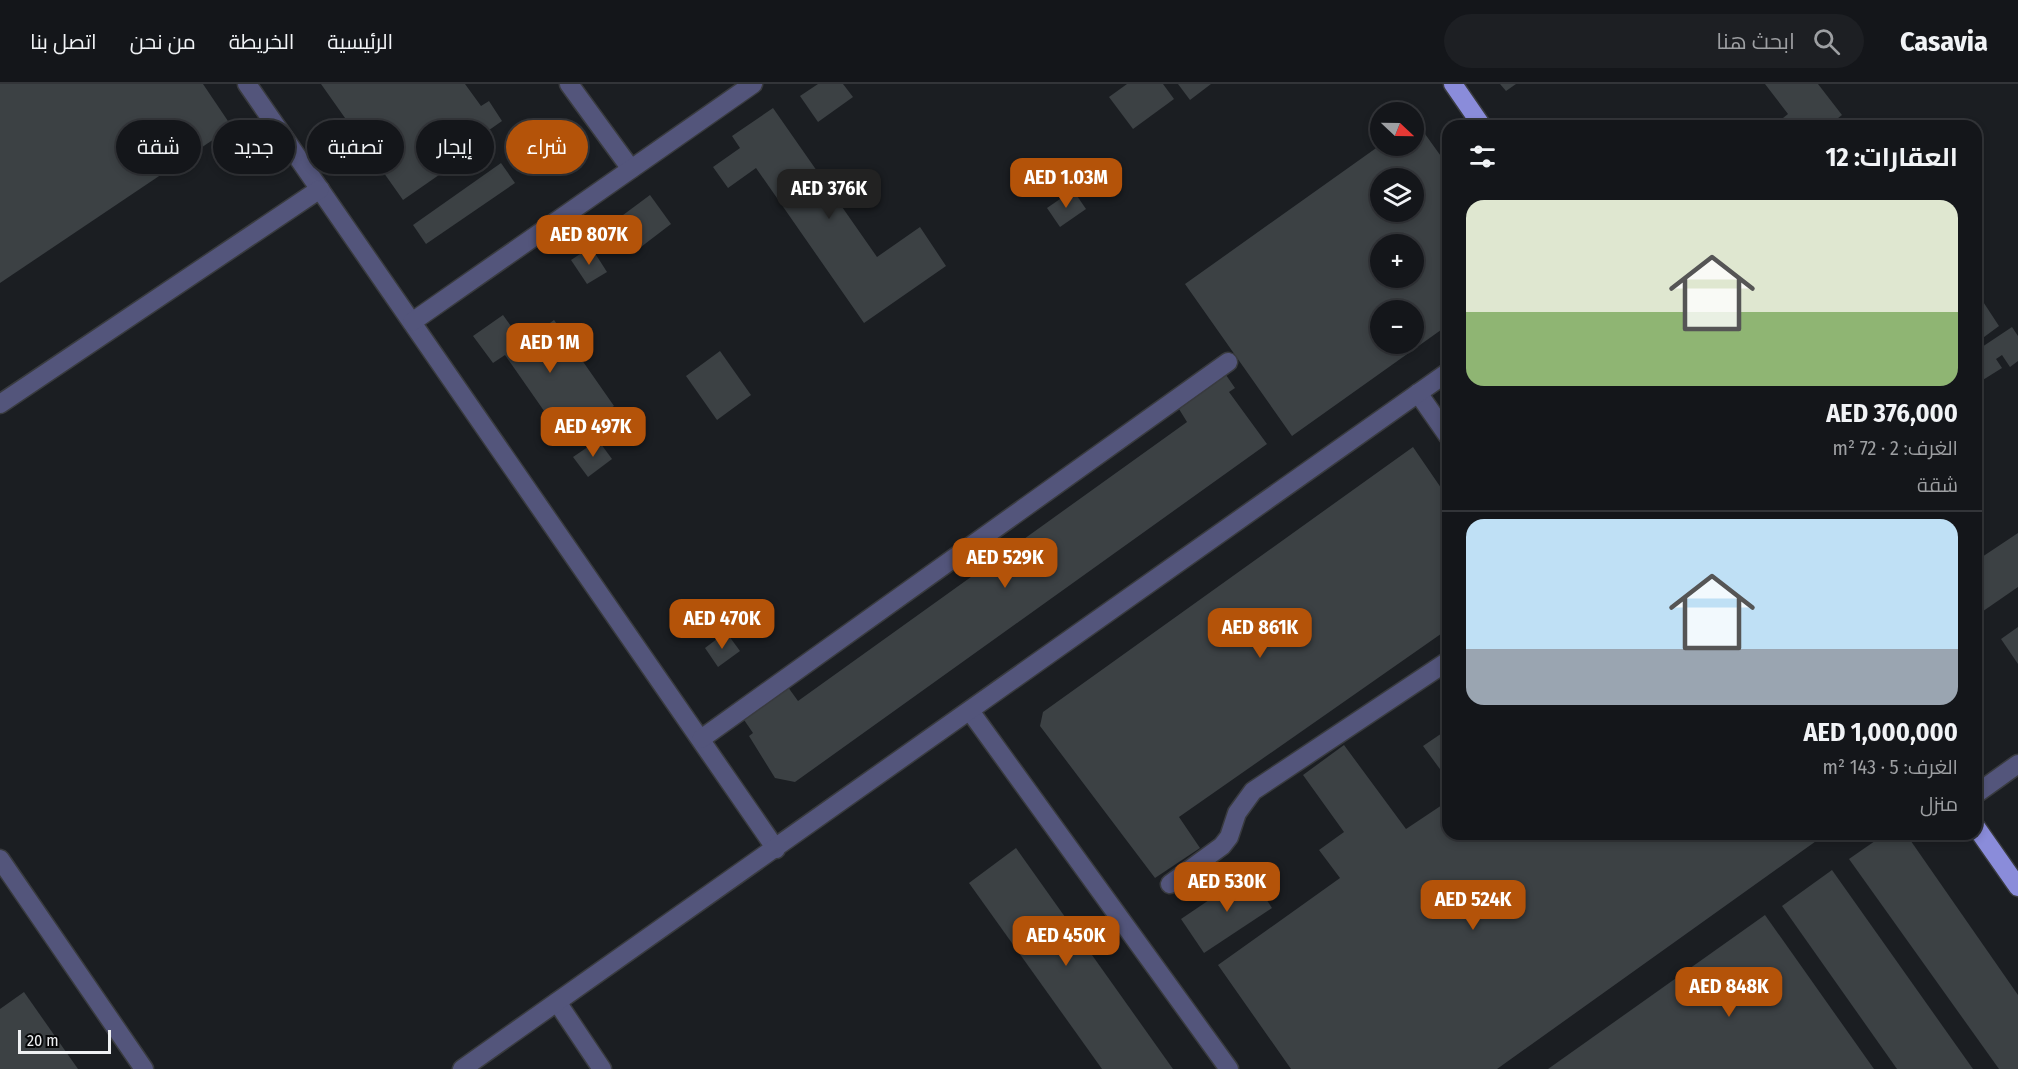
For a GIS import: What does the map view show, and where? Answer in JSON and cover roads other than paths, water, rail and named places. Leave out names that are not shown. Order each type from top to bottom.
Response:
[{"type":"main road","points":[[1453,84],[1478,120]]},
{"type":"main road","points":[[1982,836],[2018,887]]},
{"type":"street","points":[[247,84],[776,849]]},
{"type":"street","points":[[569,84],[631,169]]},
{"type":"street","points":[[412,322],[753,84]]},
{"type":"street","points":[[0,404],[320,189]]},
{"type":"street","points":[[701,739],[1228,362]]},
{"type":"street","points":[[462,1069],[1442,376]]},
{"type":"street","points":[[1418,393],[1442,427]]},
{"type":"street","points":[[1170,884],[1222,846],[1229,837],[1237,813],[1253,791],[1442,666]]},
{"type":"street","points":[[970,711],[1229,1069]]},
{"type":"street","points":[[1982,790],[2018,764]]},
{"type":"street","points":[[0,859],[144,1069]]},
{"type":"street","points":[[557,1002],[602,1069]]}]
